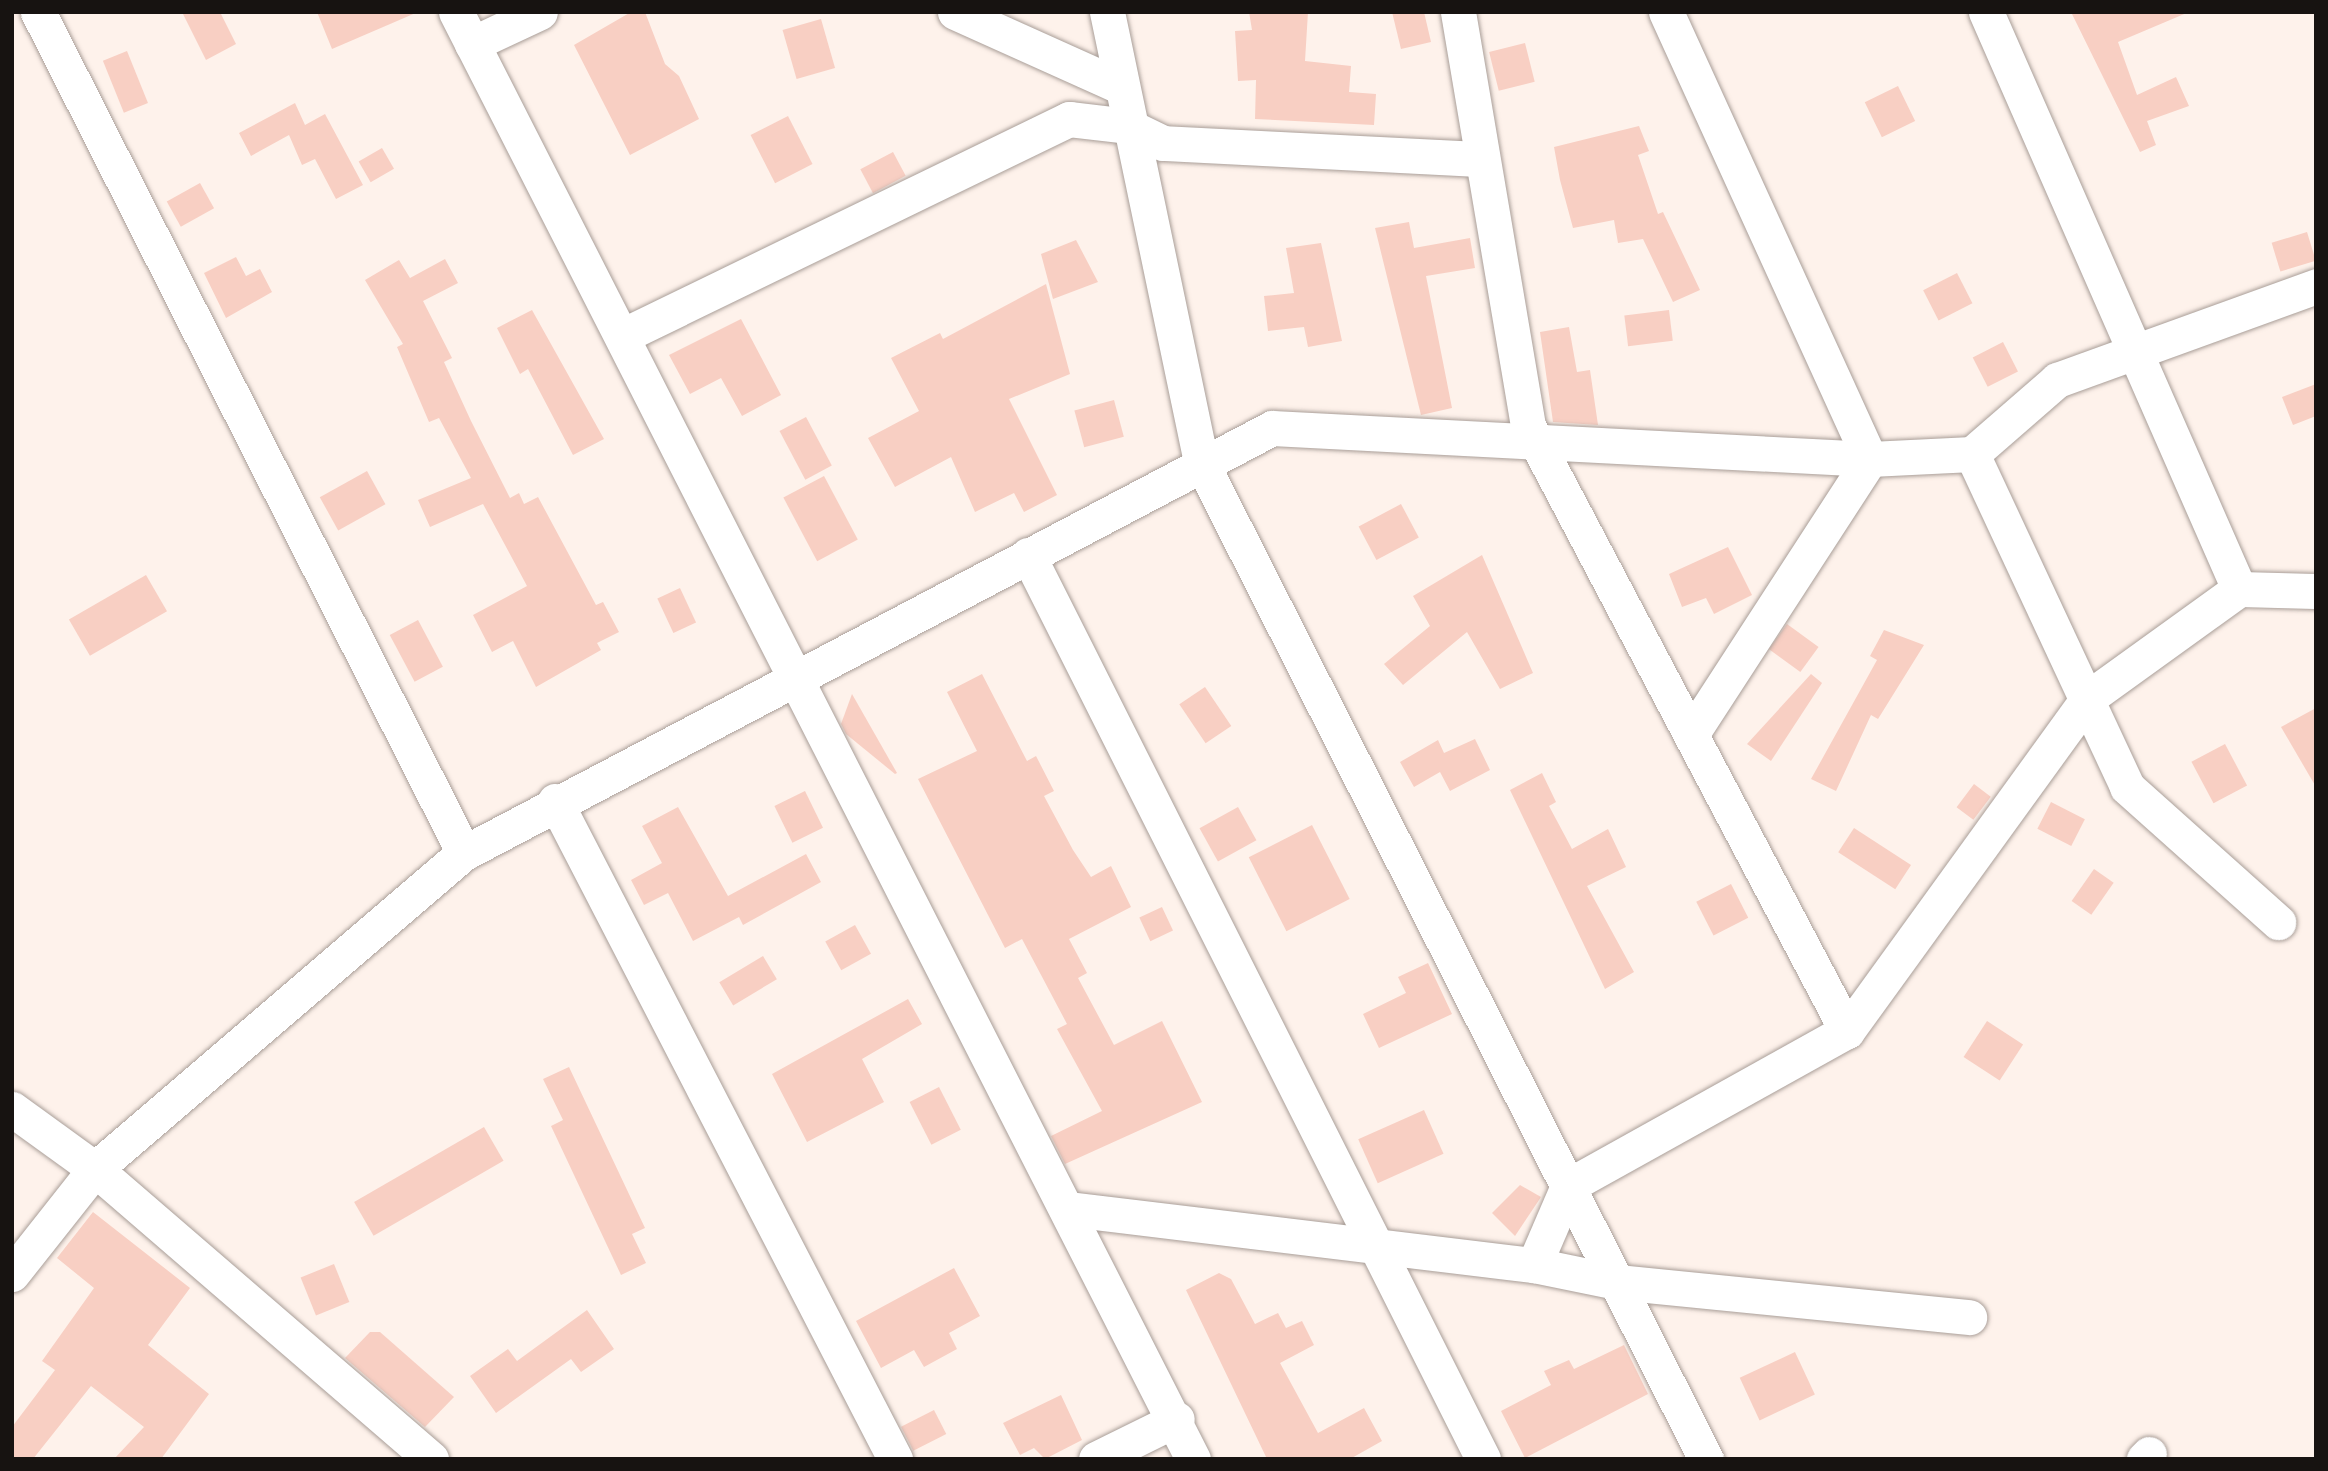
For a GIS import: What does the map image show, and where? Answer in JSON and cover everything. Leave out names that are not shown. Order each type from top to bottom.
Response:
[{"type":"street","points":[[38,12],[464,853]]},
{"type":"street","points":[[456,12],[1177,1419],[1193,1459]]},
{"type":"street","points":[[472,44],[540,12]]},
{"type":"street","points":[[955,12],[1120,86]]},
{"type":"street","points":[[1107,12],[1128,127],[1200,462],[1706,1459]]},
{"type":"street","points":[[1458,12],[1528,426],[1847,1031]]},
{"type":"street","points":[[1666,12],[1870,459]]},
{"type":"street","points":[[1986,12],[2239,589]]},
{"type":"street","points":[[622,336],[1069,119],[1128,127],[1163,143],[1482,159]]},
{"type":"street","points":[[12,1274],[95,1169],[464,853],[555,801],[798,679],[1200,462],[1272,428],[1539,446],[1870,459],[1972,454],[2057,380],[2316,286]]},
{"type":"street","points":[[1972,454],[2088,698],[2127,787],[2278,922]]},
{"type":"street","points":[[1691,734],[1870,459]]},
{"type":"street","points":[[1028,555],[1483,1459]]},
{"type":"street","points":[[1534,1265],[1568,1186],[1847,1031],[2088,698],[2239,589],[2316,591]]},
{"type":"street","points":[[555,801],[895,1459]]},
{"type":"street","points":[[12,1110],[95,1169],[431,1459]]},
{"type":"street","points":[[1069,1209],[1534,1265],[1617,1282],[1969,1317]]},
{"type":"street","points":[[1096,1459],[1177,1419]]},
{"type":"building","points":[[182,12],[220,12],[236,44],[206,60]]},
{"type":"building","points":[[317,12],[418,12],[332,49]]},
{"type":"building","points":[[631,12],[645,12],[665,64],[679,76],[699,119],[630,155],[574,45]]},
{"type":"building","points":[[1249,12],[1308,12],[1305,61],[1351,66],[1349,92],[1376,94],[1374,125],[1255,119],[1256,80],[1238,81],[1235,31],[1252,30]]},
{"type":"building","points":[[1392,12],[1424,12],[1431,42],[1401,49]]},
{"type":"building","points":[[2071,12],[2189,12],[2118,42],[2137,95],[2176,77],[2189,106],[2147,121],[2156,145],[2140,152]]},
{"type":"building","points":[[821,19],[835,68],[797,79],[783,30]]},
{"type":"building","points":[[1525,43],[1535,82],[1499,91],[1489,52]]},
{"type":"building","points":[[127,51],[148,103],[124,113],[103,61]]},
{"type":"building","points":[[1898,86],[1915,121],[1882,137],[1865,102]]},
{"type":"building","points":[[295,103],[305,125],[325,114],[363,185],[336,199],[315,159],[302,165],[289,135],[251,156],[239,133]]},
{"type":"building","points":[[788,116],[813,164],[775,183],[751,135]]},
{"type":"building","points":[[1639,126],[1649,151],[1638,155],[1658,214],[1663,212],[1700,290],[1673,302],[1643,239],[1618,243],[1614,220],[1573,228],[1560,180],[1554,147]]},
{"type":"building","points":[[382,148],[394,169],[371,182],[359,162]]},
{"type":"building","points":[[893,152],[906,176],[873,193],[860,169]]},
{"type":"building","points":[[200,183],[214,208],[181,227],[167,201]]},
{"type":"building","points":[[1409,222],[1414,248],[1470,238],[1475,268],[1426,276],[1452,408],[1421,415],[1375,228]]},
{"type":"building","points":[[2307,232],[2316,261],[2280,272],[2272,243]]},
{"type":"building","points":[[1076,240],[1098,282],[1053,299],[1041,254]]},
{"type":"building","points":[[1321,243],[1342,341],[1308,347],[1304,327],[1268,331],[1264,296],[1294,293],[1286,248]]},
{"type":"building","points":[[236,257],[246,276],[260,269],[272,292],[226,318],[204,273]]},
{"type":"building","points":[[445,259],[458,283],[423,301],[452,358],[444,362],[471,421],[510,498],[519,493],[524,504],[538,497],[596,605],[603,602],[619,632],[597,643],[601,650],[536,687],[513,641],[492,652],[473,615],[527,586],[483,504],[430,527],[418,500],[471,478],[439,418],[429,422],[397,347],[403,344],[365,280],[399,260],[410,278]]},
{"type":"building","points":[[1957,273],[1972,303],[1939,321],[1923,290]]},
{"type":"building","points":[[1046,284],[1070,374],[1009,399],[1057,495],[1024,512],[1014,493],[975,512],[951,457],[895,487],[868,438],[919,411],[891,358],[940,333],[943,339]]},
{"type":"building","points":[[532,310],[604,439],[573,455],[528,369],[520,374],[497,328]]},
{"type":"building","points":[[1669,310],[1673,341],[1628,346],[1624,315]]},
{"type":"building","points":[[741,319],[781,395],[742,416],[721,378],[690,394],[669,355]]},
{"type":"building","points":[[1569,327],[1577,372],[1590,370],[1598,425],[1553,422],[1540,332]]},
{"type":"building","points":[[2003,342],[2018,371],[1988,387],[1973,357]]},
{"type":"building","points":[[2316,384],[2316,416],[2293,425],[2282,397]]},
{"type":"building","points":[[1114,400],[1124,437],[1084,447],[1074,411]]},
{"type":"building","points":[[806,417],[832,466],[805,480],[780,431]]},
{"type":"building","points":[[367,471],[385,504],[338,530],[320,497]]},
{"type":"building","points":[[824,476],[858,540],[817,561],[783,498]]},
{"type":"building","points":[[1401,504],[1419,538],[1376,560],[1359,527]]},
{"type":"building","points":[[1728,547],[1752,595],[1714,614],[1706,598],[1682,607],[1669,574]]},
{"type":"building","points":[[1482,555],[1533,673],[1500,689],[1467,632],[1403,685],[1384,664],[1430,626],[1413,596]]},
{"type":"building","points":[[146,575],[167,611],[90,656],[69,620]]},
{"type":"building","points":[[680,588],[696,622],[673,633],[657,599]]},
{"type":"building","points":[[418,620],[443,667],[415,682],[390,635]]},
{"type":"building","points":[[1787,624],[1819,647],[1800,672],[1769,649]]},
{"type":"building","points":[[1884,630],[1924,645],[1878,719],[1871,715],[1836,791],[1811,779],[1877,660],[1870,656]]},
{"type":"building","points":[[982,674],[1027,761],[1036,756],[1054,791],[1044,796],[1073,850],[1091,877],[1111,866],[1131,907],[1069,939],[1087,973],[1078,978],[1114,1045],[1162,1021],[1202,1102],[1065,1164],[1051,1136],[1102,1111],[1057,1029],[1067,1024],[1022,939],[1005,948],[918,779],[977,751],[947,692]]},
{"type":"building","points":[[1811,674],[1822,683],[1771,761],[1747,744]]},
{"type":"building","points":[[1205,687],[1231,726],[1206,743],[1179,704]]},
{"type":"building","points":[[852,694],[897,773],[846,734],[841,724]]},
{"type":"building","points":[[2316,708],[2316,787],[2281,727]]},
{"type":"building","points":[[1475,739],[1490,770],[1450,791],[1440,772],[1414,787],[1400,762],[1438,740],[1444,753]]},
{"type":"building","points":[[2225,744],[2247,785],[2214,803],[2191,762]]},
{"type":"building","points":[[1542,773],[1556,802],[1549,806],[1572,849],[1608,829],[1626,867],[1587,886],[1634,972],[1605,989],[1510,790]]},
{"type":"building","points":[[1974,784],[1991,797],[1973,820],[1957,807]]},
{"type":"building","points":[[805,791],[823,828],[792,843],[774,806]]},
{"type":"building","points":[[2051,802],[2085,819],[2071,846],[2037,829]]},
{"type":"building","points":[[678,807],[728,896],[806,854],[821,882],[743,925],[739,917],[693,941],[668,893],[644,905],[631,880],[662,863],[642,826]]},
{"type":"building","points":[[1238,807],[1256,840],[1218,862],[1200,828]]},
{"type":"building","points":[[1312,825],[1350,899],[1286,931],[1249,857]]},
{"type":"building","points":[[1854,828],[1911,865],[1895,889],[1838,852]]},
{"type":"building","points":[[2094,869],[2114,883],[2091,915],[2072,901]]},
{"type":"building","points":[[1731,884],[1748,918],[1714,936],[1696,902]]},
{"type":"building","points":[[1162,907],[1173,931],[1150,941],[1139,918]]},
{"type":"building","points":[[855,925],[871,954],[841,970],[825,941]]},
{"type":"building","points":[[763,956],[777,979],[733,1005],[719,982]]},
{"type":"building","points":[[1428,963],[1452,1014],[1379,1048],[1363,1014],[1406,993],[1398,977]]},
{"type":"building","points":[[908,999],[922,1024],[862,1059],[884,1102],[807,1142],[772,1074]]},
{"type":"building","points":[[1987,1021],[2023,1044],[2000,1080],[1964,1057]]},
{"type":"building","points":[[569,1067],[645,1228],[632,1234],[646,1263],[621,1275],[551,1126],[563,1120],[543,1079]]},
{"type":"building","points":[[939,1087],[961,1130],[931,1145],[910,1102]]},
{"type":"building","points":[[1424,1110],[1444,1154],[1378,1183],[1358,1139]]},
{"type":"building","points":[[484,1127],[504,1161],[374,1236],[354,1202]]},
{"type":"building","points":[[1520,1185],[1541,1197],[1515,1236],[1492,1213]]},
{"type":"building","points":[[93,1212],[190,1288],[148,1345],[209,1394],[161,1459],[114,1459],[144,1427],[91,1386],[33,1459],[12,1459],[12,1427],[55,1370],[42,1361],[94,1288],[57,1258]]},
{"type":"building","points":[[334,1264],[349,1302],[316,1316],[301,1277]]},
{"type":"building","points":[[954,1268],[980,1316],[949,1333],[957,1349],[924,1367],[914,1350],[881,1368],[856,1321]]},
{"type":"building","points":[[1219,1273],[1231,1279],[1255,1324],[1278,1313],[1286,1328],[1302,1321],[1314,1345],[1280,1363],[1318,1433],[1364,1408],[1382,1441],[1350,1459],[1267,1459],[1186,1290]]},
{"type":"building","points":[[587,1310],[614,1349],[581,1372],[571,1359],[496,1413],[470,1376],[508,1349],[517,1361]]},
{"type":"building","points":[[370,1332],[380,1332],[454,1397],[425,1427],[345,1358]]},
{"type":"building","points":[[1624,1345],[1648,1394],[1525,1458],[1501,1411],[1551,1385],[1544,1371],[1569,1360],[1574,1369]]},
{"type":"building","points":[[1795,1352],[1815,1395],[1760,1420],[1740,1378]]},
{"type":"building","points":[[1061,1395],[1082,1440],[1045,1459],[1034,1448],[1020,1455],[1003,1423]]},
{"type":"building","points":[[934,1410],[946,1434],[913,1451],[901,1427]]}]
